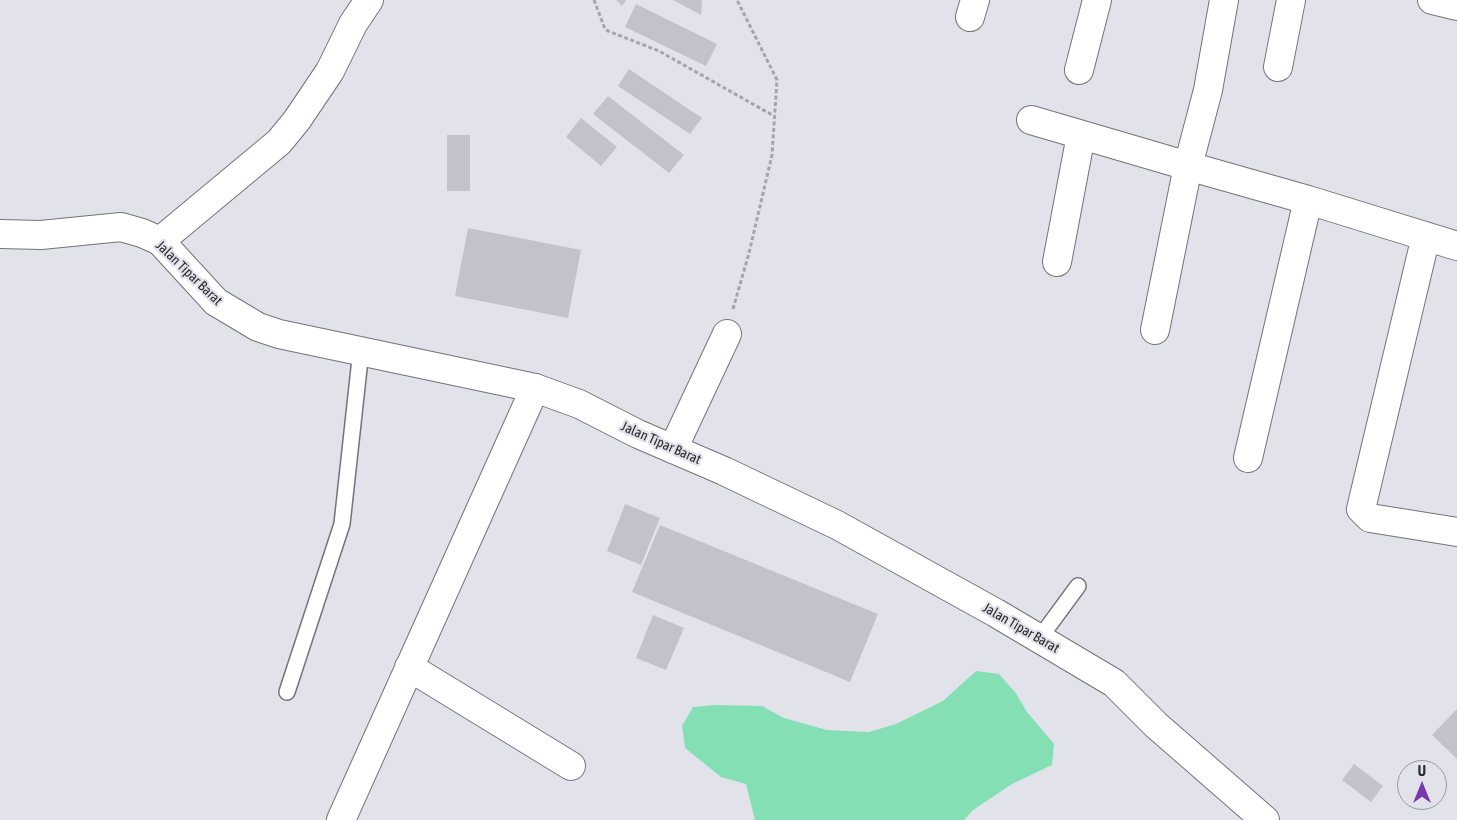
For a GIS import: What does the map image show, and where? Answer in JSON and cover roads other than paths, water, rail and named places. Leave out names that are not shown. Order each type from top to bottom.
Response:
[{"type":"street","points":[[160,241],[279,142],[297,120],[330,71],[352,12],[369,0]]},
{"type":"street","points":[[1080,70],[1097,0]]},
{"type":"street","points":[[1155,330],[1188,166],[1208,90],[1224,0]]},
{"type":"street","points":[[1278,67],[1291,0]]},
{"type":"street","points":[[1432,0],[1457,6]]},
{"type":"street","points":[[1031,120],[1308,200],[1457,246]]},
{"type":"street","points":[[1057,262],[1081,135]]},
{"type":"street","points":[[1248,458],[1308,200]]},
{"type":"street","name":"Jalan Tipar Barat","points":[[0,234],[41,235],[121,227],[142,233],[160,241],[216,302],[258,327],[279,334],[535,388],[579,404],[638,434],[724,471],[837,525],[1039,639],[1114,684],[1156,725],[1265,820]]},
{"type":"street","points":[[1426,236],[1361,508],[1370,518],[1457,532]]},
{"type":"street","points":[[673,449],[726,334]]},
{"type":"street","points":[[341,820],[535,388]]},
{"type":"street","points":[[409,667],[571,766]]},
{"type":"lane","points":[[287,692],[342,524],[361,350]]},
{"type":"lane","points":[[1039,639],[1078,586]]}]
